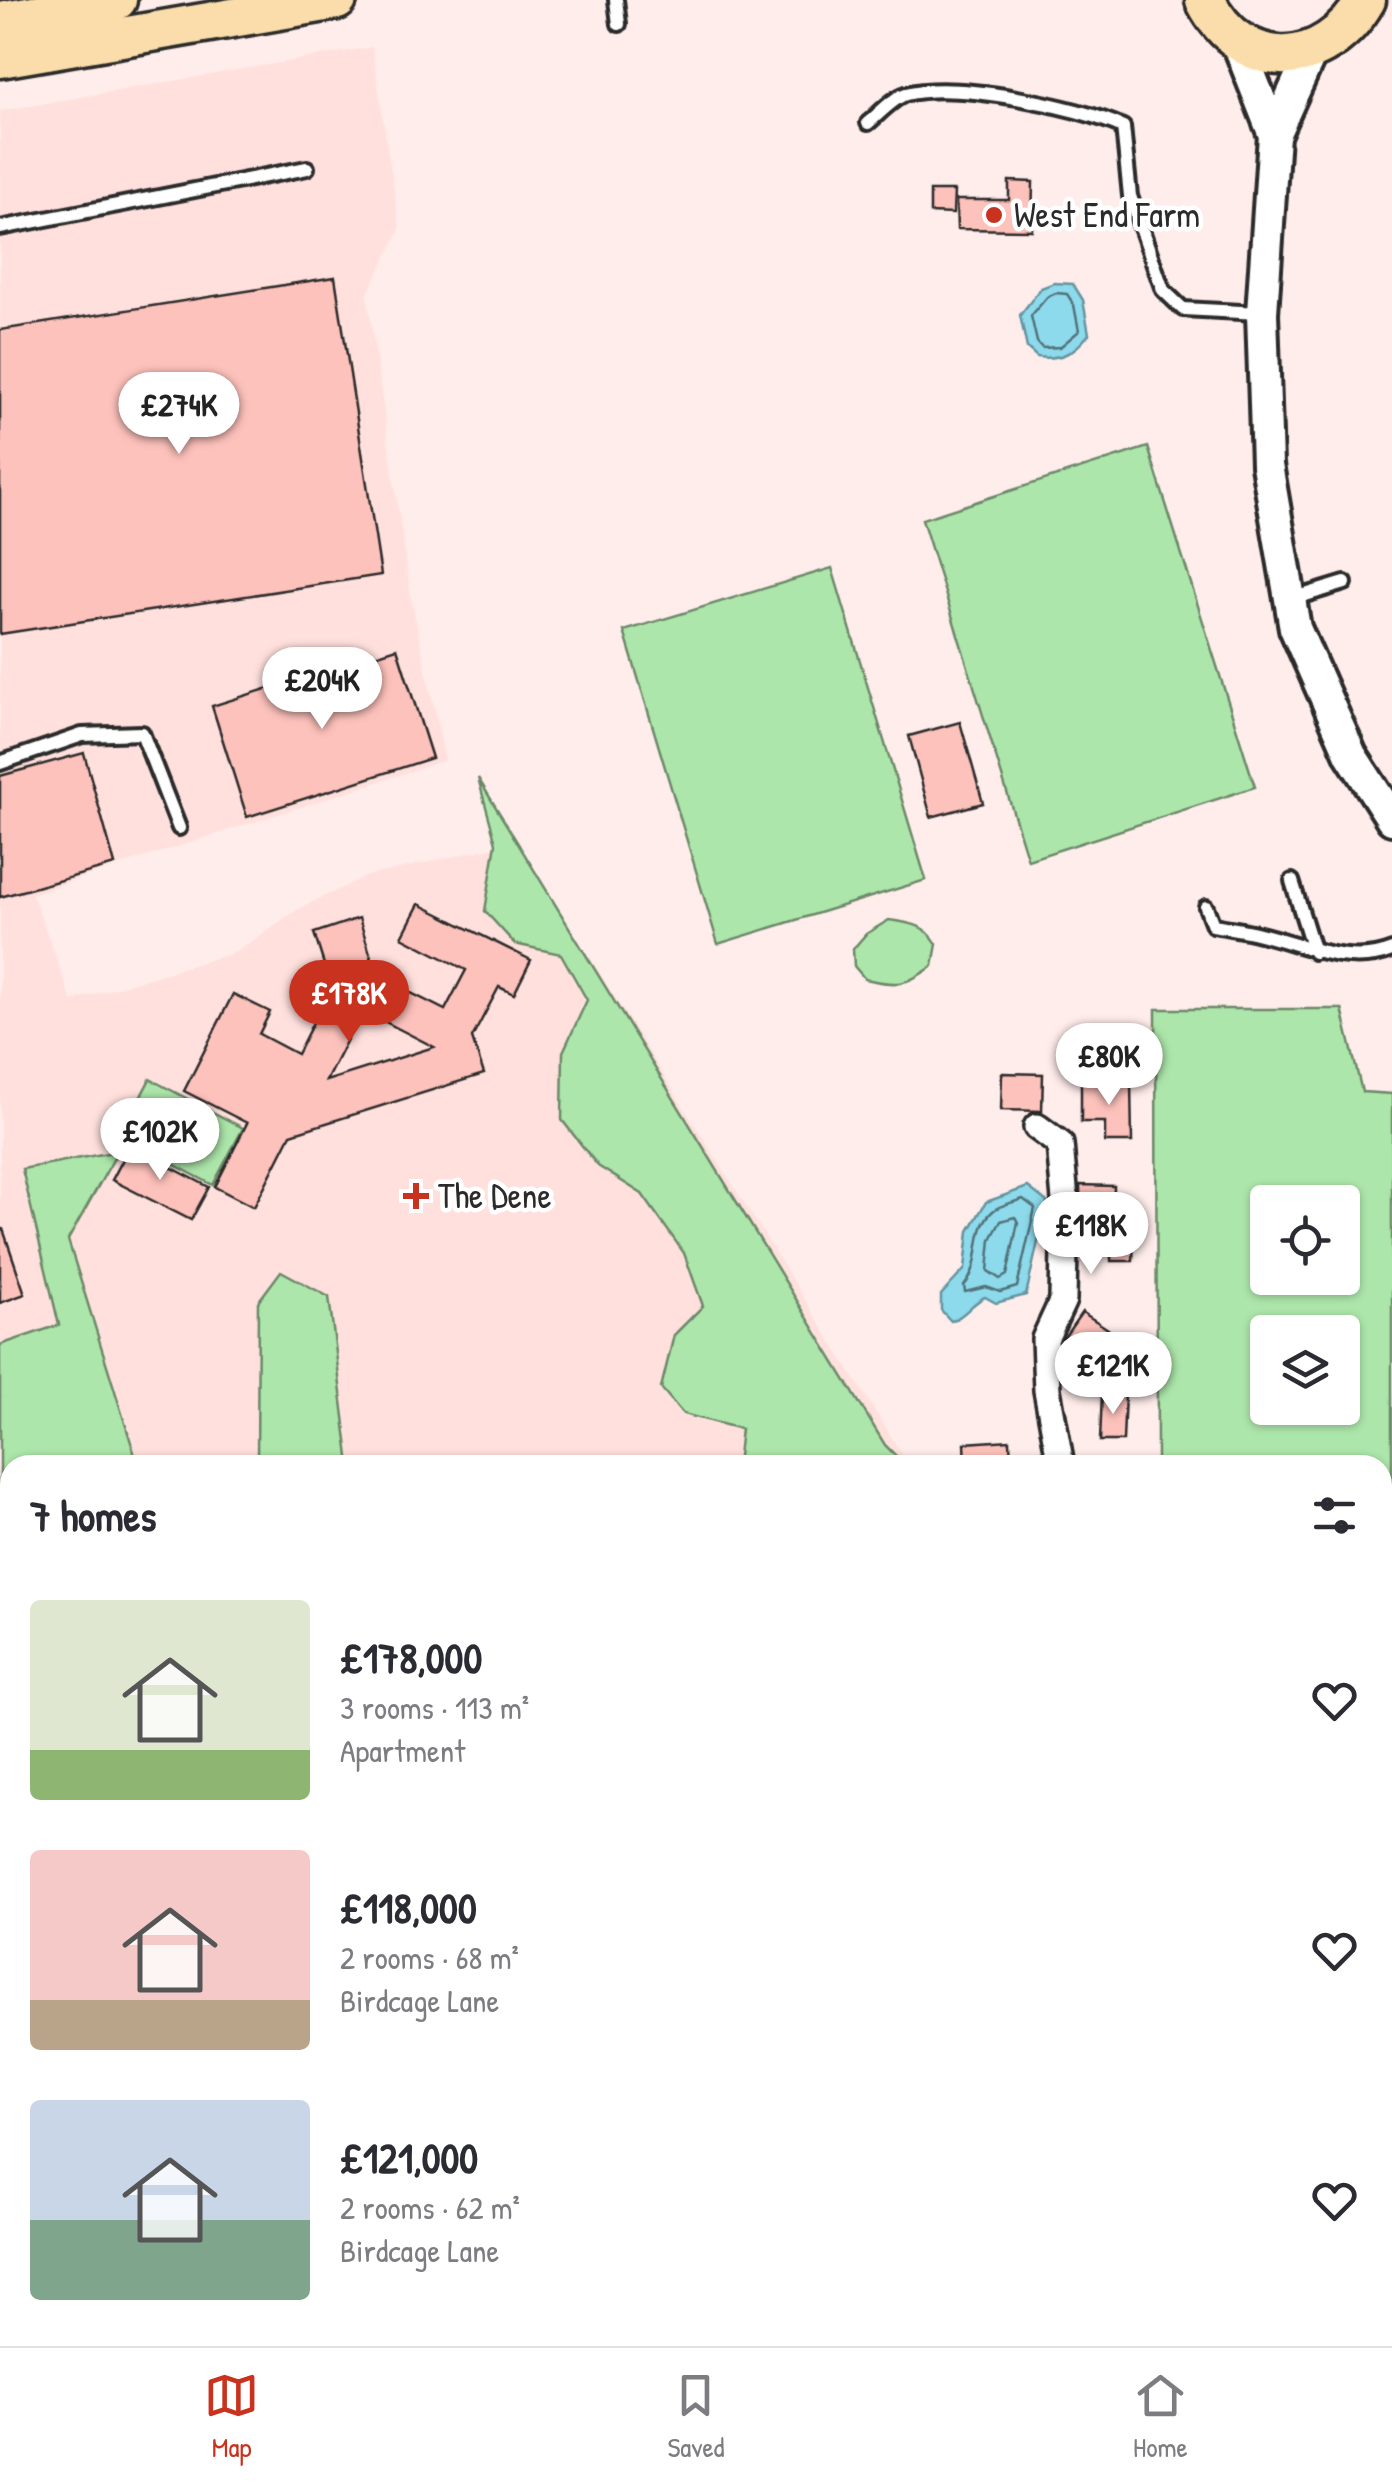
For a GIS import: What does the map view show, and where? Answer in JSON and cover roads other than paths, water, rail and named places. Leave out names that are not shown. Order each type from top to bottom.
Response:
[{"type":"main road","points":[[0,21],[117,0]]},
{"type":"main road","points":[[0,58],[337,0]]},
{"type":"main road","points":[[1204,1],[1219,24],[1238,41],[1261,52],[1286,55],[1312,51],[1335,40],[1360,11],[1392,22]]},
{"type":"street","points":[[1238,41],[1274,135]]},
{"type":"street","points":[[1312,51],[1274,135],[1262,313],[1268,464],[1295,628],[1351,754],[1392,819]]},
{"type":"street","points":[[1037,1127],[1060,1144],[1065,1200],[1063,1300],[1045,1339],[1047,1390],[1060,1455]]},
{"type":"lane","points":[[616,0],[619,24]]},
{"type":"lane","points":[[868,122],[904,94],[964,90],[1098,115],[1123,126],[1130,196],[1163,290],[1183,308],[1262,313]]},
{"type":"lane","points":[[0,228],[306,168]]},
{"type":"lane","points":[[1289,600],[1345,583]]},
{"type":"lane","points":[[0,763],[82,735],[142,733],[179,828]]},
{"type":"lane","points":[[1292,881],[1314,952]]},
{"type":"lane","points":[[1206,908],[1213,925],[1262,934],[1314,952],[1376,957],[1392,950]]},
{"type":"water","points":[[1054,283],[1073,284],[1083,300],[1089,334],[1066,354],[1037,357],[1027,348],[1020,315],[1041,288]]},
{"type":"water","points":[[1028,1187],[1047,1202],[1026,1295],[996,1303],[985,1297],[951,1321],[941,1310],[941,1295],[965,1269],[969,1231],[986,1202]]},
{"type":"place","name":"West End Farm","points":[[994,215]]},
{"type":"place","name":"The Dene","points":[[416,1196]]}]
